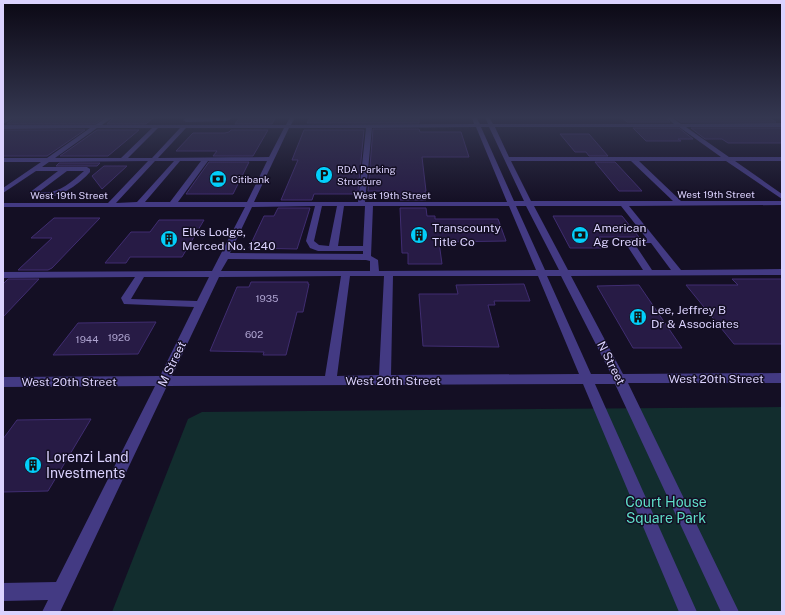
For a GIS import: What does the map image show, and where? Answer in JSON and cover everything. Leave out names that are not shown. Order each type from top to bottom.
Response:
[{"type":"street","points":[[3,191],[69,146]]},
{"type":"street","points":[[123,159],[137,146]]},
{"type":"street","points":[[110,205],[164,146]]},
{"type":"street","name":"M Street","points":[[52,612],[277,146]]},
{"type":"street","points":[[368,146],[365,205],[368,253],[374,260],[375,273]]},
{"type":"street","points":[[487,146],[688,612]]},
{"type":"street","name":"N Street","points":[[501,146],[618,379],[730,612]]},
{"type":"street","points":[[709,146],[782,197]]},
{"type":"street","points":[[140,205],[179,159]]},
{"type":"street","points":[[172,205],[206,159]]},
{"type":"street","points":[[3,160],[271,159]]},
{"type":"street","points":[[507,159],[782,159]]},
{"type":"street","points":[[633,159],[680,204]]},
{"type":"street","points":[[36,168],[87,169],[87,172],[46,205]]},
{"type":"street","points":[[60,194],[40,195],[33,193],[65,169]]},
{"type":"street","points":[[624,204],[678,272]]},
{"type":"street","name":"West 19th Street","points":[[3,205],[782,204]]},
{"type":"street","points":[[319,205],[310,241],[313,246],[318,248],[333,248],[368,253]]},
{"type":"street","points":[[333,248],[341,205]]},
{"type":"street","points":[[649,272],[628,241],[653,241]]},
{"type":"street","points":[[224,256],[368,253]]},
{"type":"street","points":[[3,275],[782,272]]},
{"type":"street","points":[[385,381],[389,273]]},
{"type":"street","points":[[330,381],[346,274]]},
{"type":"street","points":[[141,275],[126,298],[127,302],[201,304]]},
{"type":"street","name":"West 20th Street","points":[[3,382],[782,378]]},
{"type":"street","points":[[3,592],[62,591]]},
{"type":"green space","name":"Court House Square Park","points":[[782,407],[782,612],[112,612],[188,419],[202,412]]},
{"type":"building","points":[[3,146],[62,146],[47,156],[3,156]]},
{"type":"building","points":[[75,146],[120,146],[108,156],[60,156]]},
{"type":"building","points":[[181,146],[259,146],[253,156],[213,156],[217,151],[176,151]]},
{"type":"building","name":"RDA Parking Structure","points":[[298,146],[362,146],[358,191],[355,191],[355,194],[314,194],[312,200],[281,200],[298,160],[292,160]]},
{"type":"building","points":[[372,146],[465,146],[469,157],[422,157],[426,200],[400,200],[400,195],[389,194],[389,191],[368,191]]},
{"type":"building","points":[[570,146],[599,146],[608,156],[589,156],[586,152],[575,152]]},
{"type":"building","name":"Citibank","points":[[209,162],[249,162],[233,194],[186,194]]},
{"type":"building","points":[[595,162],[615,162],[642,191],[619,191]]},
{"type":"building","points":[[59,163],[100,163],[97,166],[56,166]]},
{"type":"building","points":[[104,166],[127,166],[102,189],[92,176]]},
{"type":"building","points":[[278,208],[310,208],[297,249],[249,248],[264,216],[274,216]]},
{"type":"building","points":[[400,208],[426,208],[427,216],[435,216],[435,219],[498,219],[506,241],[439,242],[442,264],[408,264],[408,253],[402,253]]},
{"type":"building","name":"American Ag Credit","points":[[553,216],[622,216],[639,237],[599,237],[606,248],[570,248]]},
{"type":"building","points":[[54,218],[100,218],[52,268],[48,270],[18,270],[52,238],[31,238]]},
{"type":"building","name":"Elks Lodge, Merced No. 1240","points":[[159,220],[204,220],[182,257],[130,257],[126,263],[105,263],[131,232],[150,232]]},
{"type":"building","points":[[8,279],[39,279],[3,317],[3,284]]},
{"type":"building","points":[[732,279],[782,279],[782,344],[734,344],[686,285],[738,285]]},
{"type":"building","points":[[251,282],[308,282],[309,284],[303,312],[297,312],[286,355],[263,355],[264,352],[210,351],[237,287],[249,287]]},
{"type":"building","points":[[524,284],[530,301],[494,301],[495,305],[488,305],[499,347],[423,346],[419,294],[458,294],[456,285]]},
{"type":"building","name":"Lee, Jeffrey B Dr & Associates","points":[[639,285],[682,348],[633,348],[597,286]]},
{"type":"building","points":[[156,322],[138,354],[53,355],[78,323]]},
{"type":"building","name":"Lorenzi Land Investments","points":[[91,419],[48,491],[3,492],[3,439],[17,420]]},
{"type":"place","name":"RDA Parking Structure","points":[[324,175]]},
{"type":"place","name":"Citibank","points":[[218,179]]},
{"type":"place","name":"Transcounty Title Co","points":[[419,235]]},
{"type":"place","name":"American Ag Credit","points":[[580,235]]},
{"type":"place","name":"Elks Lodge, Merced No. 1240","points":[[169,239]]},
{"type":"place","name":"Lee, Jeffrey B Dr & Associates","points":[[638,317]]},
{"type":"place","name":"Lorenzi Land Investments","points":[[33,465]]}]
